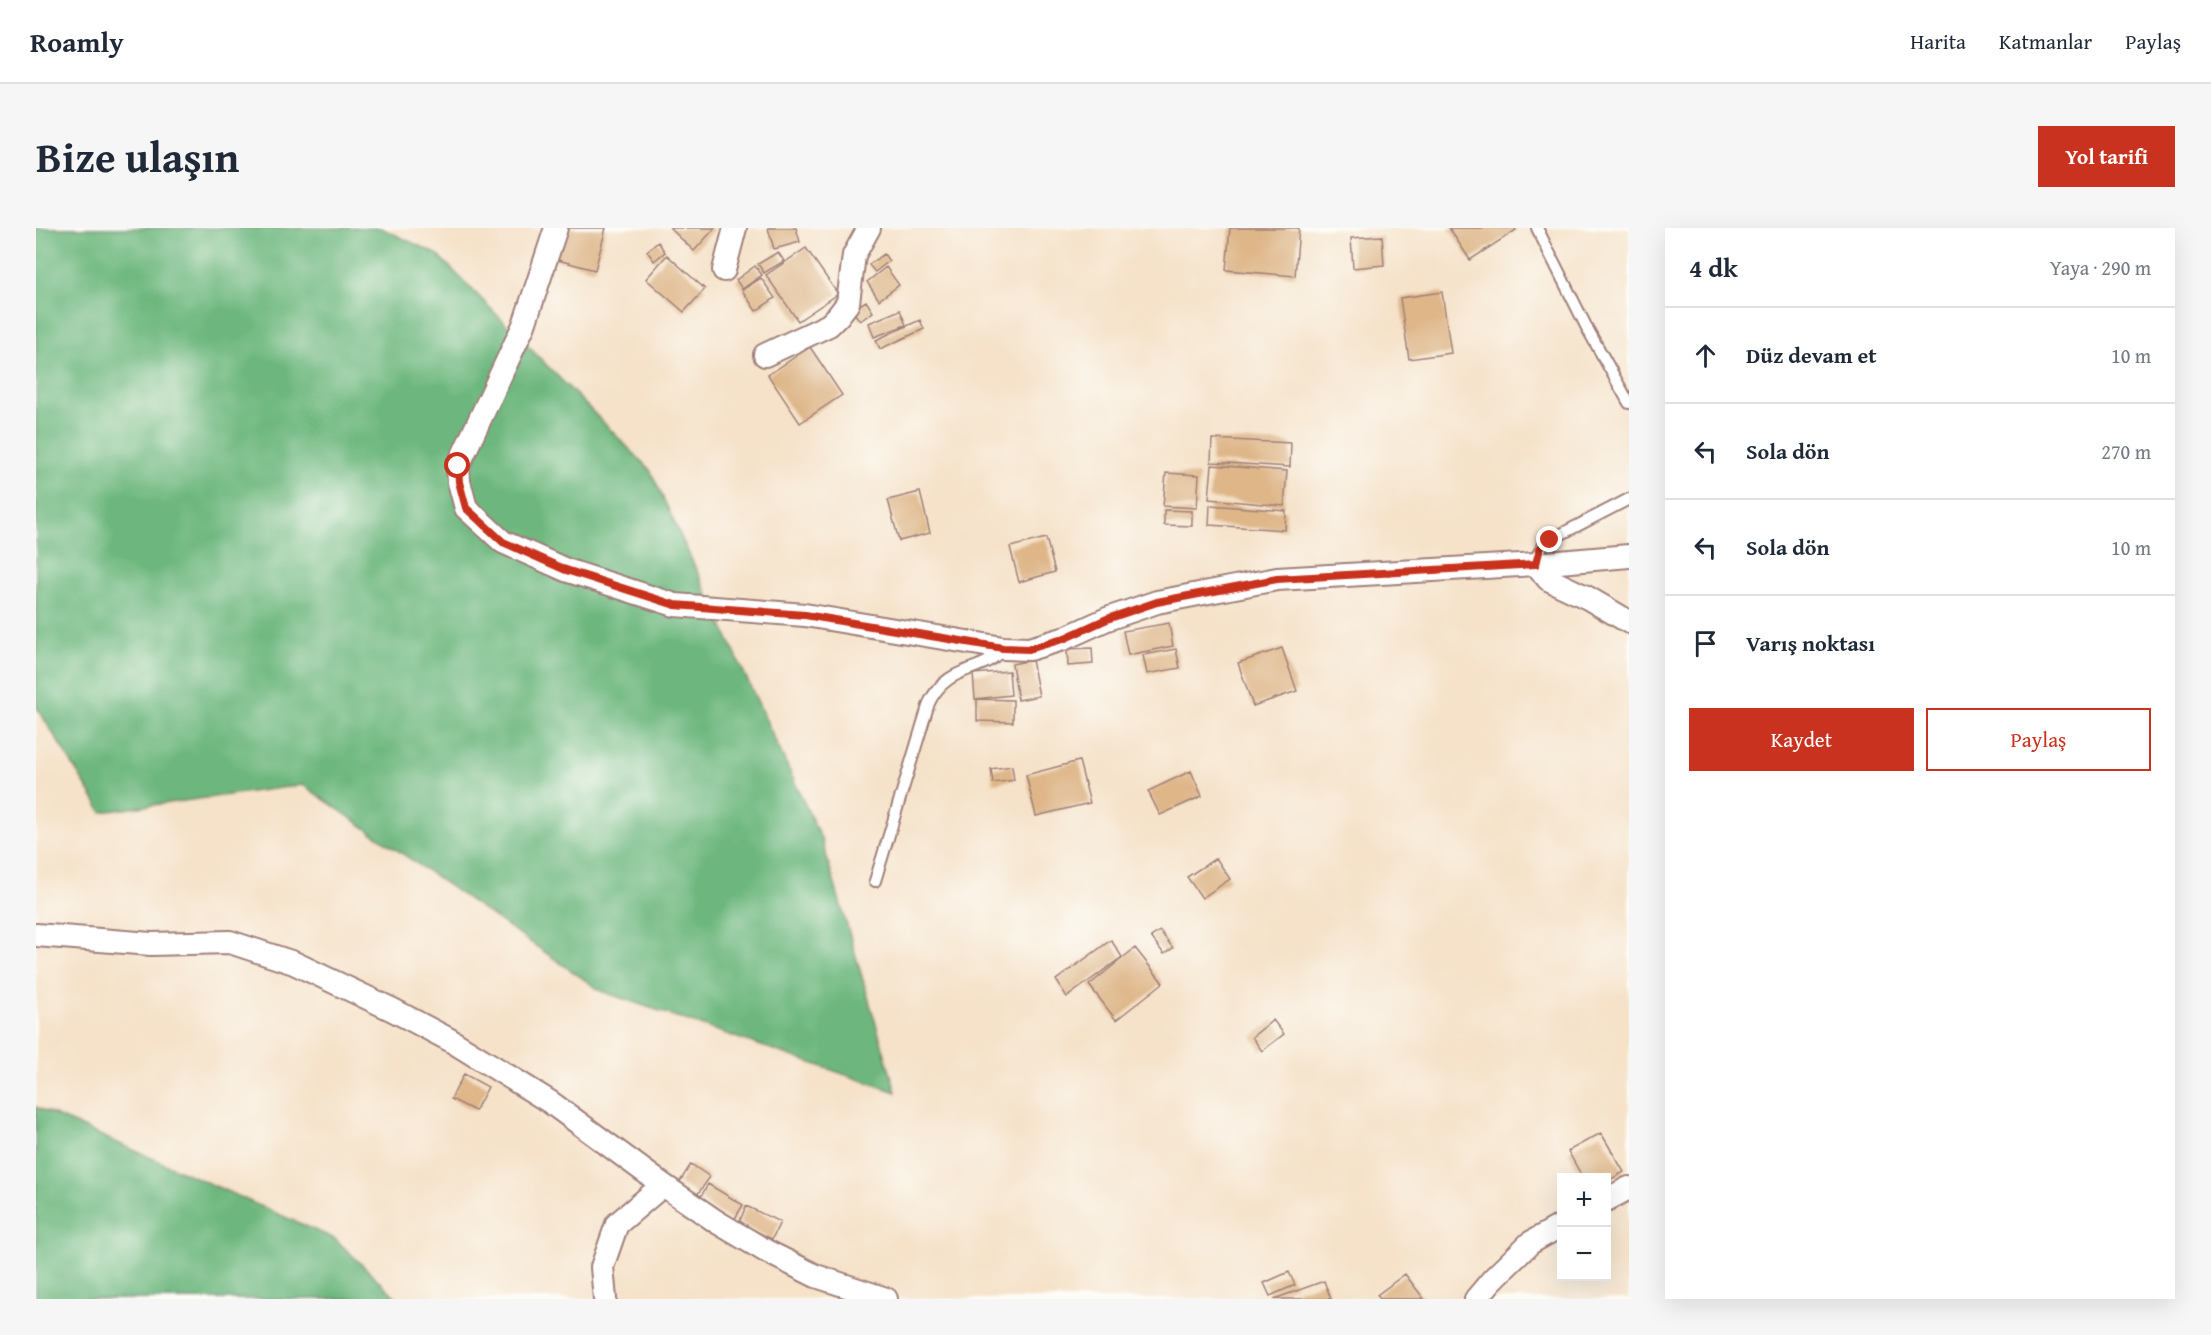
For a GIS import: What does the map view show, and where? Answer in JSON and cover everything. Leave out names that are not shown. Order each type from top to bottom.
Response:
[{"type":"street","points":[[556,228],[524,325],[458,466],[459,482],[466,508],[503,542],[566,570],[675,605],[805,615],[1003,648],[1029,649],[1063,639],[1107,619],[1157,602],[1277,579],[1536,564],[1629,556]]},
{"type":"street","points":[[724,270],[735,228]]},
{"type":"street","points":[[765,355],[829,325],[838,316],[848,303],[854,255],[869,228]]},
{"type":"street","points":[[1536,564],[1548,579],[1629,622]]},
{"type":"street","points":[[36,935],[150,944],[230,942],[294,963],[450,1040],[550,1102],[663,1185],[717,1222],[766,1251],[816,1276],[886,1299]]},
{"type":"street","points":[[605,1299],[602,1267],[617,1224],[663,1185]]},
{"type":"street","points":[[1611,1197],[1629,1188]]},
{"type":"street","points":[[1476,1299],[1530,1243],[1560,1227]]},
{"type":"lane","points":[[1537,228],[1587,328],[1629,403]]},
{"type":"lane","points":[[1536,564],[1537,556],[1544,543],[1629,499]]},
{"type":"lane","points":[[875,881],[934,693],[948,679],[992,659],[1003,648]]},
{"type":"green space","points":[[36,228],[381,228],[437,254],[650,470],[822,841],[896,1092],[601,991],[303,785],[102,812],[36,706]]},
{"type":"green space","points":[[36,1107],[335,1239],[398,1299],[36,1299]]},
{"type":"building","points":[[562,228],[606,228],[595,270],[554,259]]},
{"type":"building","points":[[670,228],[715,228],[694,251]]},
{"type":"building","points":[[768,228],[796,228],[800,242],[774,249]]},
{"type":"building","points":[[1230,228],[1299,228],[1295,276],[1226,270]]},
{"type":"building","points":[[1449,228],[1515,228],[1516,230],[1470,260]]},
{"type":"building","points":[[1382,236],[1384,265],[1353,268],[1351,238]]},
{"type":"building","points":[[658,242],[665,252],[654,261],[647,251]]},
{"type":"building","points":[[806,248],[838,294],[798,321],[766,275]]},
{"type":"building","points":[[778,252],[784,261],[764,273],[758,264]]},
{"type":"building","points":[[884,254],[889,261],[875,272],[869,265]]},
{"type":"building","points":[[667,255],[705,289],[684,312],[646,279]]},
{"type":"building","points":[[755,266],[762,275],[742,289],[736,280]]},
{"type":"building","points":[[886,267],[899,285],[879,300],[867,282]]},
{"type":"building","points":[[761,278],[775,298],[756,311],[742,290]]},
{"type":"building","points":[[1442,292],[1451,353],[1409,359],[1400,298]]},
{"type":"building","points":[[866,301],[873,312],[860,321],[852,310]]},
{"type":"building","points":[[900,310],[906,325],[874,337],[869,323]]},
{"type":"building","points":[[920,320],[924,329],[880,349],[876,340]]},
{"type":"building","points":[[810,347],[842,395],[800,423],[768,375]]},
{"type":"building","points":[[1212,439],[1291,443],[1290,467],[1211,462]]},
{"type":"building","points":[[1212,465],[1287,471],[1284,506],[1209,499]]},
{"type":"building","points":[[1166,473],[1199,475],[1197,508],[1163,506]]},
{"type":"building","points":[[920,492],[930,533],[899,541],[888,500]]},
{"type":"building","points":[[1210,505],[1286,511],[1285,530],[1209,525]]},
{"type":"building","points":[[1164,510],[1192,511],[1192,526],[1164,525]]},
{"type":"building","points":[[1046,538],[1055,572],[1019,582],[1010,547]]},
{"type":"building","points":[[1169,623],[1173,646],[1128,655],[1123,631]]},
{"type":"building","points":[[1092,648],[1093,664],[1068,666],[1067,649]]},
{"type":"building","points":[[1282,648],[1297,691],[1253,706],[1238,663]]},
{"type":"building","points":[[1176,649],[1180,668],[1147,674],[1143,655]]},
{"type":"building","points":[[1032,660],[1039,696],[1018,700],[1012,664]]},
{"type":"building","points":[[1009,671],[1011,695],[975,699],[973,674]]},
{"type":"building","points":[[977,699],[1013,700],[1013,722],[977,721]]},
{"type":"building","points":[[1079,761],[1090,803],[1036,816],[1026,775]]},
{"type":"building","points":[[1012,766],[1014,780],[993,783],[991,769]]},
{"type":"building","points":[[1191,771],[1202,796],[1160,815],[1148,791]]},
{"type":"building","points":[[1216,858],[1230,879],[1202,898],[1187,877]]},
{"type":"building","points":[[1160,931],[1173,948],[1164,954],[1151,937]]},
{"type":"building","points":[[1111,940],[1122,957],[1067,997],[1056,980]]},
{"type":"building","points":[[1135,948],[1163,983],[1116,1020],[1089,985]]},
{"type":"building","points":[[1273,1020],[1284,1034],[1262,1051],[1252,1037]]},
{"type":"building","points":[[464,1074],[488,1087],[475,1111],[451,1099]]},
{"type":"building","points":[[1601,1133],[1624,1172],[1611,1179],[1611,1173],[1580,1173],[1568,1151]]},
{"type":"building","points":[[691,1164],[710,1177],[697,1195],[679,1183]]},
{"type":"building","points":[[708,1184],[743,1205],[733,1222],[699,1200]]},
{"type":"building","points":[[746,1206],[780,1222],[772,1239],[739,1223]]},
{"type":"building","points":[[1289,1272],[1295,1285],[1270,1296],[1264,1283]]},
{"type":"building","points":[[1405,1274],[1424,1299],[1380,1299],[1377,1295]]},
{"type":"building","points":[[1324,1281],[1331,1299],[1274,1299]]},
{"type":"route","points":[[458,466],[459,482],[466,508],[503,542],[566,570],[675,605],[805,615],[1003,648],[1029,649],[1063,639],[1107,619],[1157,602],[1277,579],[1536,564],[1540,548],[1550,540]]}]
